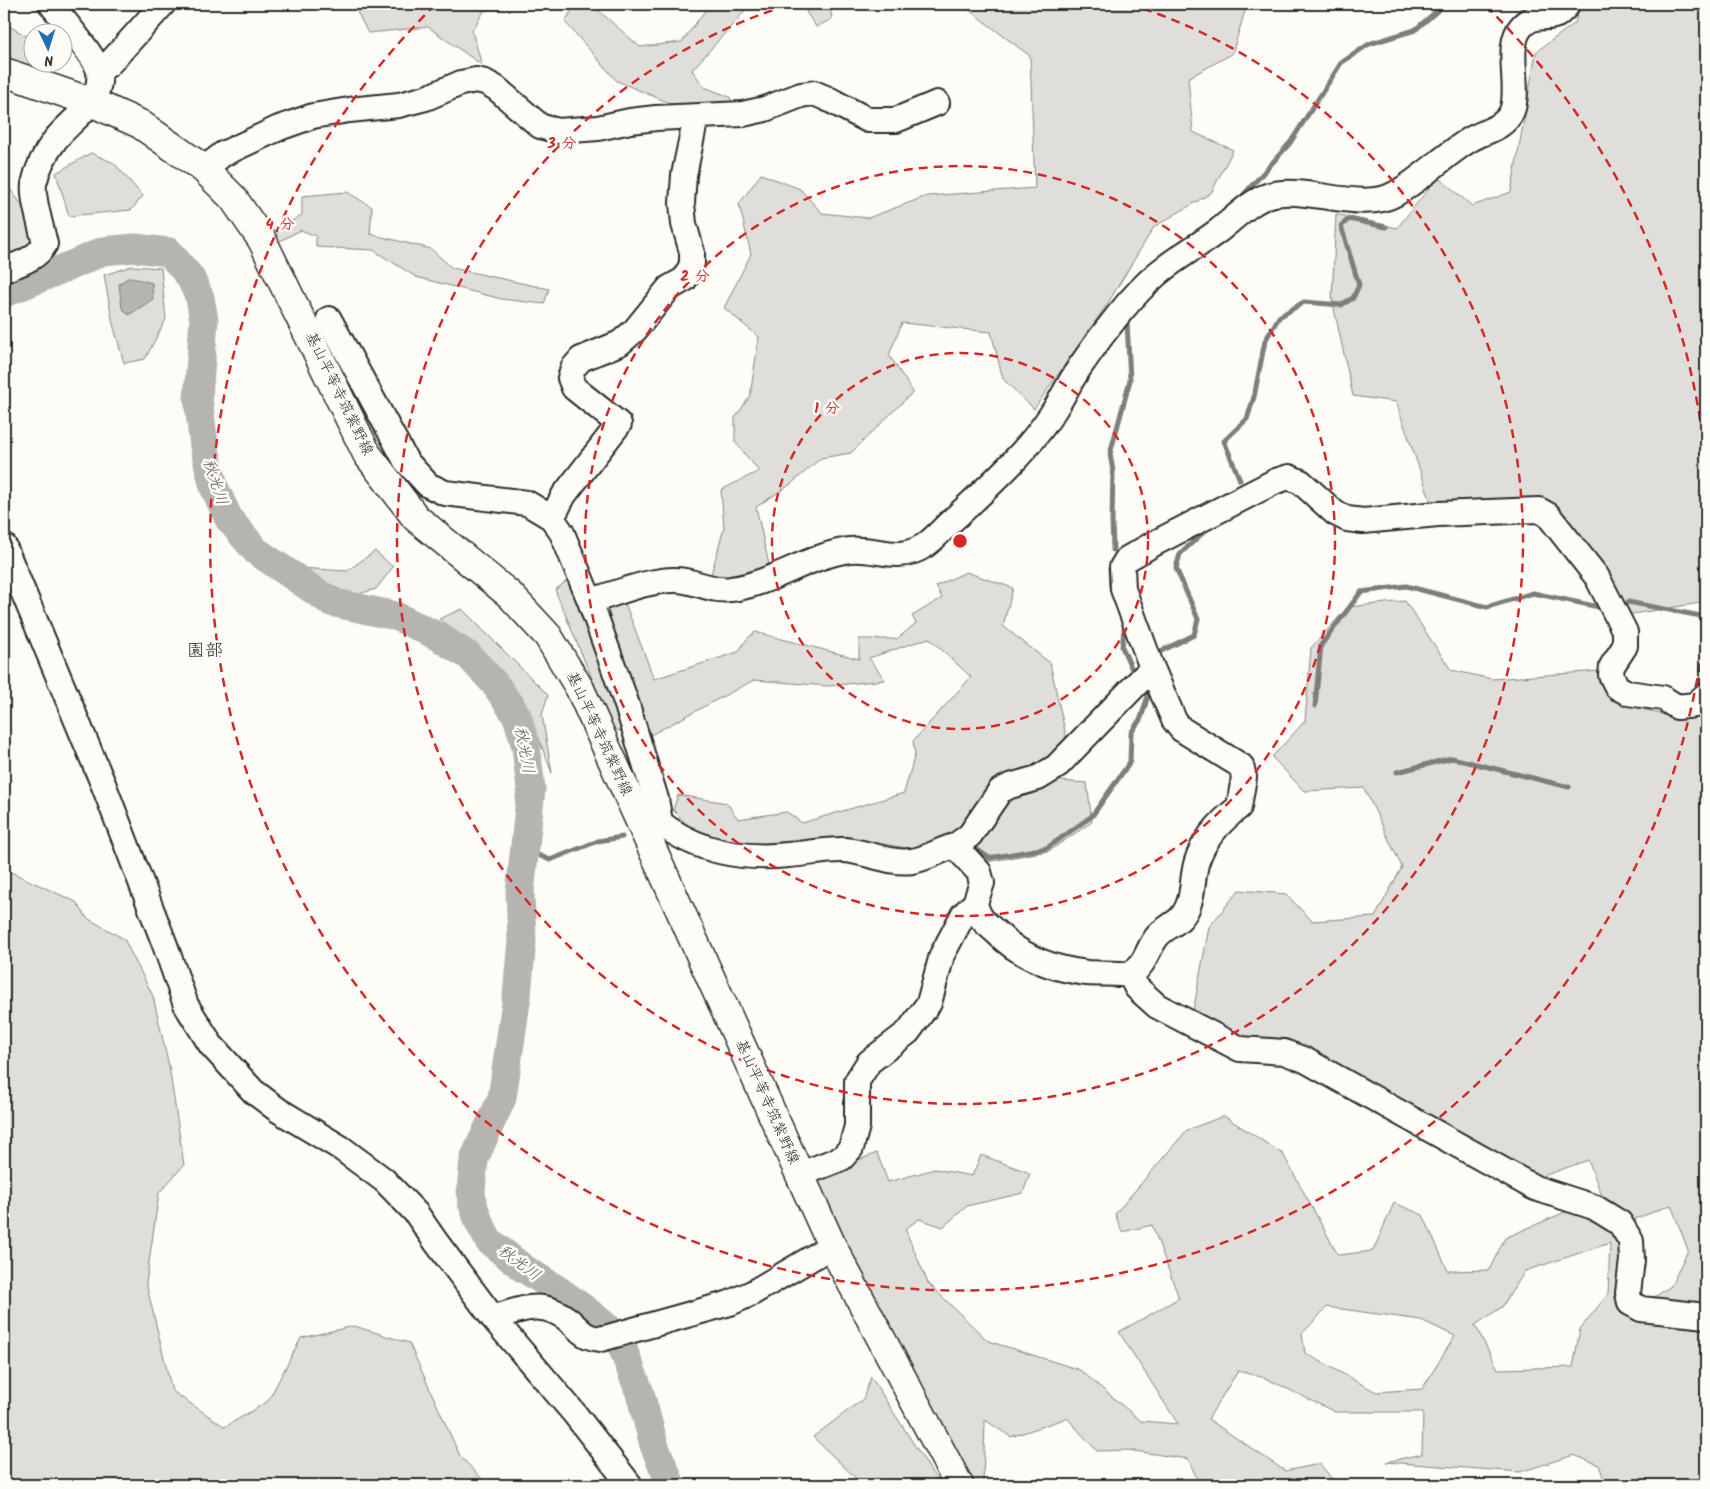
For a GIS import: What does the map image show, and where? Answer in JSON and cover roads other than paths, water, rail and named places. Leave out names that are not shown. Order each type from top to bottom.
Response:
[{"type":"main road","name":"基山平等寺筑紫野線","points":[[4,72],[91,102],[140,124],[204,168],[232,198],[262,240],[366,454],[416,518],[510,595],[548,636],[580,689],[651,826],[799,1175],[832,1246],[959,1485]]},
{"type":"street","points":[[4,270],[41,251],[45,244],[34,187],[38,170],[55,140],[91,102],[98,91],[99,71],[90,54],[51,4]]},
{"type":"street","points":[[99,71],[109,64],[163,4]]},
{"type":"street","points":[[590,601],[662,581],[679,580],[715,589],[729,590],[748,586],[835,553],[854,550],[887,555],[905,553],[924,546],[980,495],[1015,459],[1050,417],[1082,362],[1127,306],[1157,274],[1217,232],[1252,204],[1270,195],[1290,193],[1375,200],[1392,196],[1472,138],[1494,129],[1511,114],[1515,94],[1514,38],[1523,25],[1536,17],[1555,16],[1567,4]]},
{"type":"street","points":[[204,168],[223,154],[279,128],[313,116],[399,105],[426,98],[461,83],[476,80],[496,88],[513,105],[540,126],[558,131],[598,128],[630,121],[743,114],[765,109],[801,95],[814,93],[868,120],[896,120],[937,104]]},
{"type":"street","points":[[552,518],[564,495],[619,424],[574,388],[570,378],[573,368],[581,359],[620,343],[635,330],[669,288],[685,279],[692,264],[692,252],[684,224],[682,203],[684,175],[696,118]]},
{"type":"street","points":[[329,319],[406,460],[428,485],[445,493],[526,503],[552,518],[562,532],[590,601],[637,737],[656,799],[660,816],[651,826],[714,850],[747,856],[775,857],[843,850],[891,861],[913,861],[955,846],[970,835],[1000,791],[1038,778],[1056,767],[1152,668]]},
{"type":"street","points":[[975,903],[978,915],[1009,945],[1029,957],[1088,973],[1114,972],[1130,975],[1139,969],[1156,938],[1163,931],[1178,922],[1188,907],[1197,860],[1207,840],[1221,821],[1239,808],[1244,777],[1241,766],[1181,729],[1174,720],[1152,668],[1123,589],[1122,567],[1127,559],[1155,543],[1276,480],[1289,477],[1301,482],[1335,514],[1363,521],[1438,514],[1539,510],[1548,515],[1597,577],[1625,632],[1625,646],[1612,666],[1610,675],[1617,687],[1628,693],[1663,698],[1677,707],[1695,705],[1706,695]]},
{"type":"street","points":[[4,546],[104,786],[165,945],[186,1006],[211,1045],[253,1091],[278,1110],[340,1148],[384,1180],[416,1213],[493,1318],[574,1413],[630,1485]]},
{"type":"street","points":[[799,1175],[842,1158],[851,1148],[857,1126],[858,1080],[869,1062],[908,1032],[930,1003],[942,955],[963,915],[975,903],[982,883],[979,872],[955,846]]},
{"type":"street","points":[[1130,975],[1137,988],[1157,1006],[1240,1049],[1284,1052],[1305,1060],[1535,1188],[1594,1207],[1620,1222],[1631,1240],[1632,1260],[1628,1293],[1630,1304],[1641,1309],[1706,1316]]},
{"type":"street","points":[[493,1318],[521,1309],[545,1307],[562,1315],[588,1338],[601,1339],[730,1302],[752,1293],[832,1246]]},
{"type":"waterway","points":[[1238,201],[1290,143],[1341,63],[1369,44],[1415,30],[1445,4]]},
{"type":"waterway","points":[[1240,480],[1224,441],[1247,419],[1254,397],[1265,341],[1279,317],[1304,302],[1341,305],[1353,298],[1359,285],[1341,226],[1349,219],[1386,227]]},
{"type":"waterway","name":"秋光川","points":[[4,293],[103,251],[135,248],[169,252],[190,277],[200,298],[204,320],[198,397],[204,446],[214,487],[229,519],[256,551],[331,602],[396,616],[437,636],[469,656],[495,684],[517,716],[526,747],[531,789],[520,893],[522,940],[517,995],[502,1098],[474,1159],[471,1191],[472,1202],[479,1222],[489,1241],[523,1268],[587,1311],[609,1329],[621,1344],[640,1393],[654,1445],[671,1485]]},
{"type":"waterway","points":[[1113,550],[1113,471],[1110,454],[1130,380],[1127,322]]},
{"type":"waterway","points":[[1159,652],[1194,635],[1198,619],[1176,568],[1180,554],[1209,527]]},
{"type":"waterway","points":[[1110,568],[1111,587]]},
{"type":"waterway","points":[[1315,706],[1321,645],[1361,592],[1406,586],[1487,607],[1533,593],[1599,607]]},
{"type":"waterway","points":[[1628,602],[1706,617]]},
{"type":"waterway","points":[[1125,623],[1122,647],[1134,674]]},
{"type":"waterway","points":[[972,846],[989,858],[1047,848],[1092,816],[1130,762],[1131,733],[1141,718],[1148,696],[1145,687]]},
{"type":"waterway","points":[[1397,772],[1452,758],[1569,787]]},
{"type":"waterway","points":[[524,849],[550,860],[598,841],[622,837]]},
{"type":"district","name":"園部","points":[[205,651]]}]
